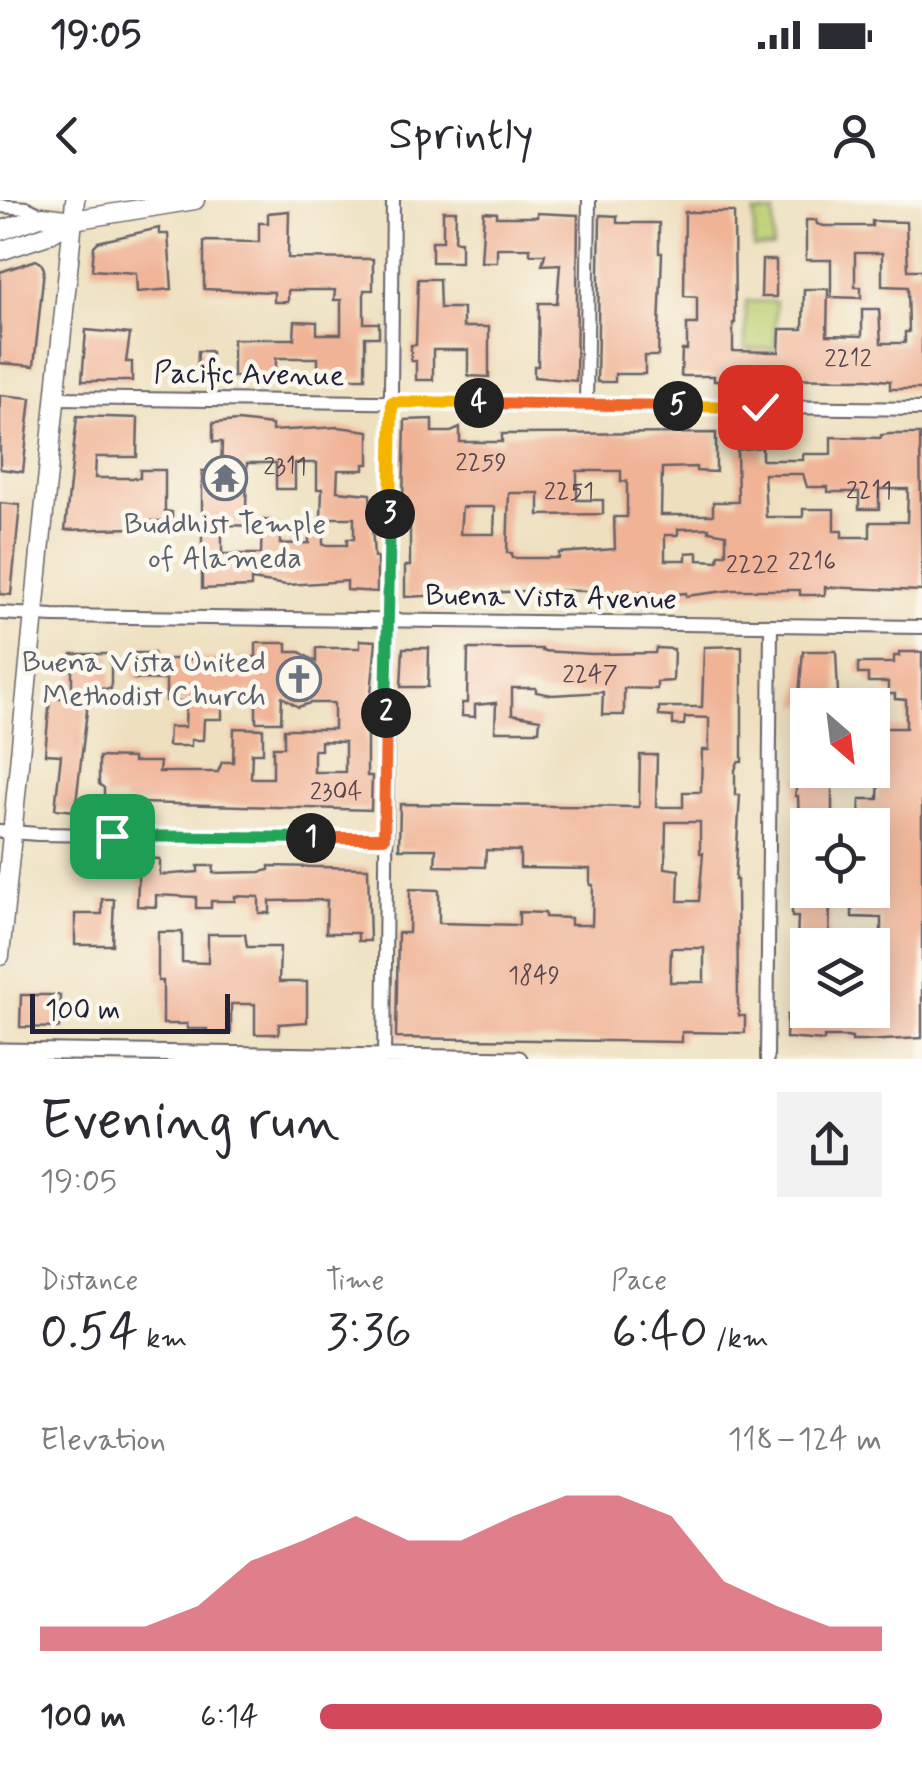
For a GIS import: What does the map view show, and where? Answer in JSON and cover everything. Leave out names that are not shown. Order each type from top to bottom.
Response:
[{"type":"main road","points":[[0,956],[7,832],[34,615],[75,200]]},
{"type":"main road","points":[[0,231],[43,216],[73,220],[195,200]]},
{"type":"main road","points":[[0,251],[45,236],[73,220]]},
{"type":"street","points":[[384,1058],[393,200]]},
{"type":"street","points":[[586,405],[588,200]]},
{"type":"street","points":[[0,206],[27,208],[43,216]]},
{"type":"street","name":"Pacific Avenue","points":[[56,398],[922,409]]},
{"type":"street","name":"Buena Vista Avenue","points":[[0,613],[922,628]]},
{"type":"street","points":[[767,1059],[772,626]]},
{"type":"street","points":[[7,832],[384,838]]},
{"type":"street","points":[[0,1051],[519,1059]]},
{"type":"green space","points":[[754,213],[774,213],[773,248],[754,248]]},
{"type":"green space","points":[[746,301],[776,302],[775,349],[745,349]]},
{"type":"building","points":[[289,211],[288,258],[373,259],[373,290],[364,290],[364,323],[379,323],[379,337],[365,337],[365,378],[342,378],[342,372],[318,372],[318,358],[276,358],[276,375],[233,377],[233,339],[294,339],[295,321],[317,322],[317,334],[341,334],[341,300],[334,300],[335,290],[288,290],[288,302],[274,302],[274,292],[204,289],[204,241],[259,242],[259,223],[268,223],[268,213]]},
{"type":"building","points":[[443,211],[456,211],[455,241],[461,241],[461,262],[432,262],[432,241],[443,241]]},
{"type":"building","points":[[484,212],[497,213],[497,217],[537,217],[537,213],[578,215],[576,381],[534,377],[534,366],[538,366],[539,303],[557,303],[560,264],[542,265],[545,254],[530,254],[530,248],[497,248],[497,262],[481,262]]},
{"type":"building","points":[[685,212],[734,212],[733,351],[779,352],[780,329],[803,329],[804,289],[828,289],[827,335],[862,336],[862,309],[879,309],[881,343],[905,343],[905,332],[909,332],[908,287],[882,286],[882,253],[855,253],[855,287],[861,287],[861,298],[831,297],[831,260],[806,260],[806,220],[816,220],[824,226],[906,222],[908,270],[922,270],[922,389],[890,389],[890,381],[868,379],[714,381],[714,376],[681,376],[687,324],[697,324],[697,297],[684,296]]},
{"type":"building","points":[[600,215],[617,216],[617,223],[659,223],[662,253],[658,356],[645,356],[645,374],[615,374],[615,382],[597,382]]},
{"type":"building","points":[[159,228],[159,234],[168,234],[172,289],[137,292],[136,273],[92,270],[94,246],[98,242]]},
{"type":"building","points":[[36,260],[44,269],[34,366],[0,363],[0,272]]},
{"type":"building","points":[[762,260],[776,260],[776,297],[761,297]]},
{"type":"building","points":[[418,279],[439,279],[440,308],[463,308],[463,327],[489,327],[489,377],[468,376],[468,350],[433,350],[433,380],[416,380],[411,345],[416,345]]},
{"type":"building","points":[[86,330],[130,334],[126,362],[132,362],[132,381],[82,381]]},
{"type":"building","points":[[198,351],[211,351],[211,377],[197,377]]},
{"type":"building","points":[[0,395],[31,398],[23,472],[0,469]]},
{"type":"building","points":[[77,416],[138,418],[137,457],[96,457],[95,478],[140,478],[140,470],[165,470],[165,511],[172,512],[172,521],[132,521],[132,528],[65,530]]},
{"type":"building","points":[[432,419],[432,432],[460,428],[460,442],[502,442],[502,434],[716,433],[716,472],[696,471],[696,467],[662,468],[661,515],[713,515],[713,502],[738,502],[737,450],[762,447],[762,460],[803,460],[803,454],[831,454],[831,437],[920,434],[922,591],[825,587],[825,595],[800,595],[800,590],[733,590],[655,596],[547,590],[405,597],[405,566],[410,566],[410,510],[405,510],[403,502],[405,420]],"holes":[[[577,471],[621,471],[621,482],[627,481],[627,517],[614,517],[615,549],[559,553],[559,558],[512,558],[512,553],[507,553],[509,493],[539,493],[539,515],[603,514],[603,500],[577,500]],[[764,474],[803,474],[807,487],[859,492],[859,509],[879,509],[879,489],[908,489],[907,522],[870,522],[870,537],[842,537],[842,531],[834,531],[834,509],[803,509],[803,517],[766,517]],[[462,507],[495,507],[494,534],[460,534]],[[709,528],[726,534],[726,554],[719,554],[718,561],[698,560],[698,552],[686,553],[686,560],[665,560],[665,535],[678,535],[678,529]]]},
{"type":"building","points":[[213,423],[272,425],[272,431],[338,427],[369,431],[369,464],[364,464],[364,470],[338,470],[337,491],[370,494],[377,592],[347,590],[347,581],[287,585],[251,580],[251,587],[202,589],[202,471],[221,471],[222,442],[213,442]],"holes":[[[247,463],[276,463],[276,489],[295,489],[295,463],[317,463],[317,489],[322,489],[321,518],[354,518],[354,539],[347,539],[347,545],[323,545],[323,535],[309,535],[309,543],[280,544],[280,526],[262,520],[261,554],[222,554],[222,525],[256,526],[256,512],[246,512]]]},
{"type":"building","points":[[0,503],[20,505],[11,595],[0,594]]},
{"type":"building","points":[[360,640],[376,641],[367,736],[371,810],[142,803],[104,798],[104,788],[99,784],[99,757],[160,762],[159,772],[218,772],[222,762],[233,762],[234,728],[263,729],[263,753],[252,753],[251,778],[273,778],[273,747],[284,747],[284,729],[334,729],[334,703],[298,707],[282,697],[281,722],[256,722],[256,693],[222,693],[222,719],[204,719],[203,740],[191,740],[191,746],[168,746],[169,727],[185,727],[186,701],[166,701],[166,680],[134,679],[135,653],[154,653],[154,659],[239,659],[256,657],[256,643],[287,643],[287,652],[300,652],[316,662],[316,648],[360,648]],"holes":[[[321,741],[345,742],[345,772],[314,772],[314,750],[321,750]]]},
{"type":"building","points":[[742,646],[742,762],[738,762],[735,770],[735,795],[740,795],[735,880],[738,1006],[739,1016],[745,1016],[745,1033],[682,1032],[682,1042],[396,1038],[398,933],[409,933],[410,889],[439,890],[439,923],[519,925],[519,912],[571,918],[571,925],[592,925],[593,885],[590,869],[520,868],[520,851],[486,850],[485,867],[435,866],[436,849],[399,849],[400,804],[639,807],[640,755],[657,755],[656,807],[683,807],[683,792],[701,792],[702,750],[709,750],[709,718],[685,717],[684,725],[673,725],[673,717],[659,716],[659,707],[702,707],[704,647]],"holes":[[[666,822],[700,822],[703,853],[699,901],[678,901],[679,870],[665,868]],[[671,948],[704,948],[704,982],[670,982]]]},
{"type":"building","points":[[403,648],[429,648],[428,687],[401,687]]},
{"type":"building","points":[[656,648],[674,649],[673,681],[657,682],[657,689],[624,688],[624,715],[602,715],[603,692],[552,695],[536,692],[536,688],[512,688],[512,714],[540,719],[539,731],[495,731],[496,703],[475,705],[475,717],[462,716],[462,703],[467,703],[468,649],[592,654],[655,653]]},
{"type":"building","points":[[803,651],[836,651],[838,688],[800,688]]},
{"type":"building","points":[[899,652],[922,652],[922,1038],[786,1038],[787,1015],[790,1028],[890,1028],[890,928],[881,928],[881,918],[852,917],[852,908],[890,908],[890,808],[860,808],[860,799],[878,799],[878,788],[890,788],[890,728],[906,728],[906,700],[890,694],[888,682],[868,682],[868,674],[858,674],[858,663],[894,663],[894,656],[899,656]]},
{"type":"building","points":[[72,654],[111,654],[111,689],[86,688],[87,711],[75,811],[55,809],[61,755],[45,754],[50,698],[72,698]]},
{"type":"building","points":[[796,788],[832,788],[832,808],[798,808]]},
{"type":"building","points":[[139,858],[160,859],[160,875],[198,872],[198,866],[214,866],[213,873],[260,872],[269,870],[269,866],[368,868],[370,941],[358,941],[358,933],[326,933],[327,900],[270,901],[270,913],[259,913],[259,897],[235,896],[235,901],[211,901],[211,908],[196,908],[196,897],[156,895],[156,907],[137,906]]},
{"type":"building","points":[[102,899],[114,899],[112,945],[75,945],[75,914],[102,914]]},
{"type":"building","points":[[792,908],[830,908],[829,928],[798,928],[798,917],[792,917]]},
{"type":"building","points":[[158,932],[182,932],[182,962],[208,963],[208,934],[245,934],[247,947],[280,947],[279,982],[307,982],[307,1022],[279,1024],[279,1034],[255,1034],[255,1004],[231,1004],[231,1033],[187,1029],[187,1024],[163,1024]]},
{"type":"building","points":[[21,995],[60,995],[59,1028],[20,1027]]},
{"type":"place","name":"Buddhist Temple of Alameda","points":[[225,478]]},
{"type":"place","name":"Buena Vista United Methodist Church","points":[[299,679]]},
{"type":"route","points":[[112,836],[384,838],[392,402],[760,407]]}]
